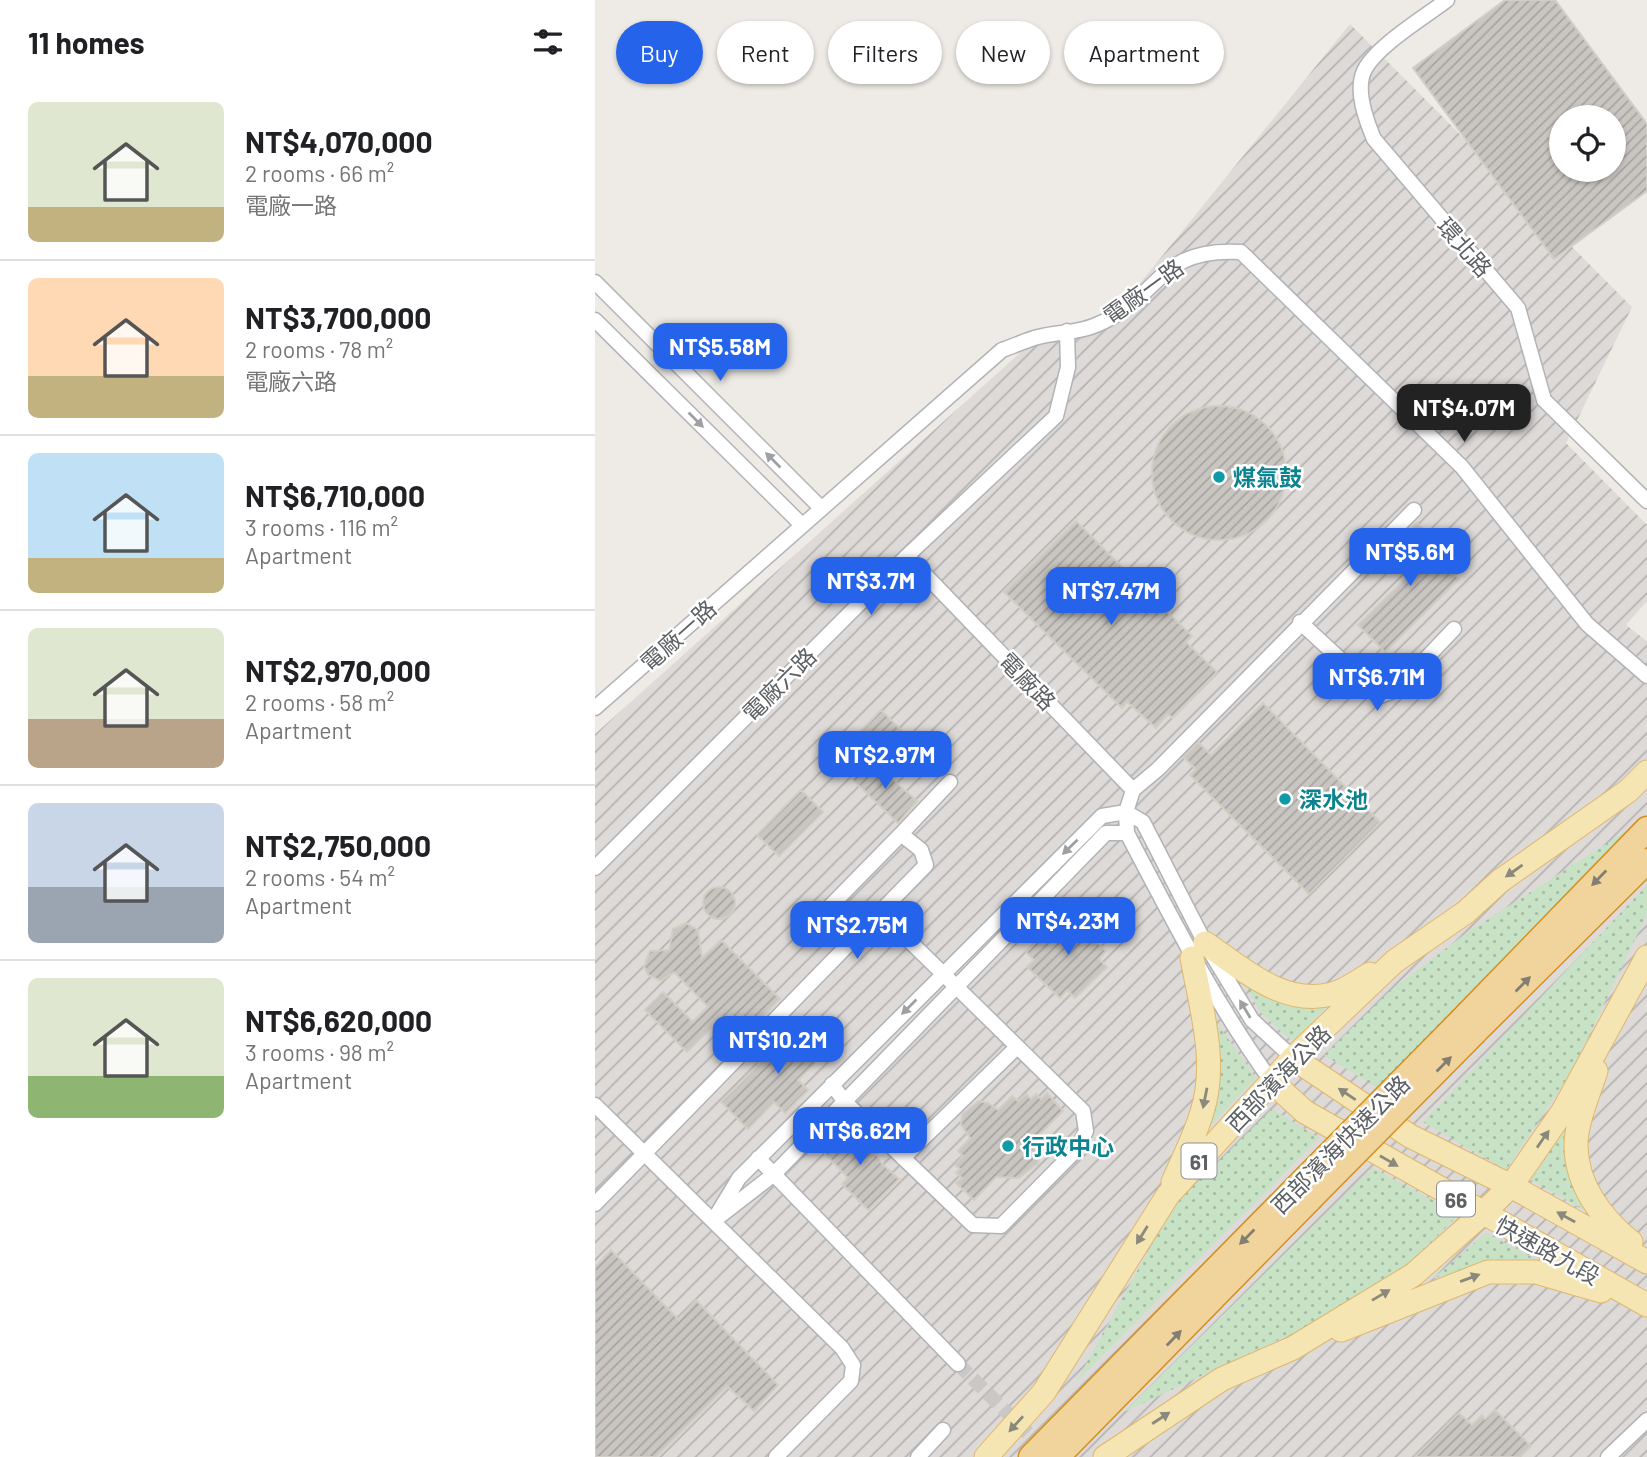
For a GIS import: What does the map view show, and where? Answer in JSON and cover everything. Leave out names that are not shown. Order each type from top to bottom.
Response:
[{"type":"highway","name":"西部濱海快速公路","points":[[1465,1030],[1647,829]]},
{"type":"highway","name":"西部濱海快速公路","points":[[1031,1457],[1303,1194],[1465,1030],[1647,861]]},
{"type":"highway","name":"西部濱海快速公路","points":[[1057,1457],[1303,1194]]},
{"type":"main road","name":"西部濱海公路","points":[[986,1457],[1044,1392],[1168,1195],[1293,1058],[1395,961],[1466,912],[1500,881],[1628,791],[1647,772]]},
{"type":"main road","points":[[1198,951],[1270,988],[1307,997],[1333,994],[1395,961]]},
{"type":"main road","points":[[1168,1195],[1202,1112],[1209,1078],[1198,951]]},
{"type":"main road","points":[[1647,957],[1618,1006],[1610,1027],[1576,1144],[1584,1186],[1610,1226],[1647,1256]]},
{"type":"main road","points":[[1293,1349],[1413,1275],[1510,1186],[1563,1111],[1610,1027]]},
{"type":"main road","name":"快速路九段","points":[[1293,1058],[1410,1136],[1510,1186],[1647,1262]]},
{"type":"main road","name":"快速路九段","points":[[1272,1082],[1305,1112],[1646,1305]]},
{"type":"main road","points":[[1105,1457],[1222,1379],[1488,1272],[1537,1272],[1646,1305]]},
{"type":"street","name":"環北路","points":[[1447,0],[1373,58],[1363,72],[1365,119],[1374,139],[1518,308],[1544,400],[1647,501]]},
{"type":"street","name":"電廠一路","points":[[595,708],[1002,350],[1067,331],[1095,326],[1124,310],[1175,264],[1211,251],[1241,253],[1462,467],[1587,624],[1647,676]]},
{"type":"street","points":[[595,282],[821,508]]},
{"type":"street","points":[[595,320],[802,525]]},
{"type":"street","name":"電廠六路","points":[[595,868],[907,556],[1056,416],[1068,367],[1067,331]]},
{"type":"street","points":[[1293,1058],[1252,1020],[1198,951],[1127,832],[1126,811],[1133,790],[1158,769],[1414,509]]},
{"type":"street","name":"電廠路","points":[[907,556],[1133,790]]},
{"type":"street","points":[[1300,622],[1380,696],[1395,690],[1454,629]]},
{"type":"street","points":[[801,936],[950,782]]},
{"type":"street","points":[[713,1221],[739,1178],[758,1158],[941,973],[1102,816],[1126,811],[1143,822],[1198,951],[1239,1035],[1272,1082]]},
{"type":"street","points":[[713,1221],[773,1175],[1106,833],[1127,832]]},
{"type":"street","points":[[595,1204],[926,866],[921,850],[901,834]]},
{"type":"street","points":[[832,1084],[844,1101],[973,1225],[1002,1226],[1077,1149],[1086,1131],[1083,1111],[880,912]]},
{"type":"street","points":[[903,1158],[1016,1048]]},
{"type":"street","points":[[595,1105],[842,1348],[853,1365],[851,1381],[776,1457]]},
{"type":"street","points":[[758,1158],[958,1364]]},
{"type":"street","points":[[1608,1457],[1647,1420]]},
{"type":"street","points":[[918,1457],[943,1430]]},
{"type":"shaded area","points":[[1350,24],[1632,307],[1566,443],[1647,525],[1647,601],[1626,625],[1647,641],[1647,1457],[595,1457],[595,734],[1030,344],[1103,329]]},
{"type":"green space","points":[[1645,819],[1379,1089],[1324,1055],[1391,990],[1465,934]]},
{"type":"green space","points":[[1647,885],[1647,914],[1573,1069],[1506,1170],[1423,1122]]},
{"type":"green space","points":[[1242,978],[1335,998],[1293,1042],[1260,1012]]},
{"type":"green space","points":[[1214,1019],[1256,1078],[1204,1132]]},
{"type":"green space","points":[[1272,1109],[1319,1138],[1076,1382],[1173,1206]]},
{"type":"green space","points":[[1573,1112],[1576,1187],[1586,1211],[1529,1179]]},
{"type":"green space","points":[[1372,1168],[1459,1214],[1410,1264],[1300,1330],[1124,1412]]},
{"type":"green space","points":[[1486,1233],[1545,1264],[1488,1266],[1432,1279]]},
{"type":"building","points":[[1505,0],[1555,0],[1647,124],[1647,191],[1554,259],[1413,68]]},
{"type":"building","name":"煤氣鼓","points":[[1219,406],[1245,411],[1267,425],[1281,447],[1286,473],[1281,499],[1267,521],[1245,535],[1219,540],[1193,535],[1171,521],[1157,499],[1152,473],[1157,447],[1171,425],[1193,411]]},
{"type":"building","points":[[1076,521],[1192,636],[1186,642],[1217,672],[1172,718],[1168,714],[1156,728],[1127,702],[1122,708],[1004,592]]},
{"type":"building","points":[[1417,523],[1443,548],[1435,556],[1459,579],[1385,652],[1358,625],[1409,575],[1386,553]]},
{"type":"building","name":"深水池","points":[[1263,703],[1380,822],[1309,894],[1190,775],[1196,769],[1183,757],[1198,742],[1211,755]]},
{"type":"building","points":[[881,710],[902,731],[879,755],[858,734]]},
{"type":"building","points":[[871,760],[917,801],[898,823],[852,779]]},
{"type":"building","points":[[801,790],[823,812],[779,856],[757,835]]},
{"type":"building","points":[[719,887],[730,892],[735,903],[730,914],[719,919],[708,914],[703,903],[708,892]]},
{"type":"building","points":[[1073,919],[1082,927],[1089,920],[1105,935],[1098,943],[1106,951],[1099,959],[1107,967],[1075,998],[1067,990],[1060,998],[1027,967],[1034,960],[1026,952],[1058,920],[1066,927]]},
{"type":"building","points":[[686,923],[698,930],[702,958],[721,940],[780,999],[740,1038],[720,1019],[687,1052],[645,1010],[663,992],[693,1022],[708,1007],[674,972],[661,981],[648,975],[644,966],[650,951],[669,950],[673,929]]},
{"type":"building","points":[[813,1018],[825,1030],[818,1037],[829,1049],[798,1080],[808,1090],[785,1113],[774,1102],[748,1129],[721,1102],[802,1022],[806,1026]]},
{"type":"building","name":"行政中心","points":[[1047,1093],[1063,1111],[1039,1135],[1042,1145],[1038,1163],[1019,1178],[996,1177],[974,1200],[956,1183],[962,1178],[956,1173],[960,1169],[955,1165],[963,1156],[958,1151],[970,1138],[961,1125],[962,1114],[979,1101],[998,1110],[1012,1096],[1018,1101],[1026,1094],[1031,1099],[1036,1094],[1041,1099]]},
{"type":"building","points":[[833,1127],[839,1127],[844,1136],[851,1130],[865,1145],[874,1148],[880,1162],[899,1179],[868,1210],[842,1184],[848,1178],[825,1154],[830,1149],[827,1139]]},
{"type":"building","points":[[611,1250],[679,1320],[696,1300],[778,1385],[754,1411],[727,1386],[656,1457],[595,1457],[595,1267]]},
{"type":"building","points":[[1495,1410],[1531,1446],[1520,1457],[1415,1457],[1459,1413],[1472,1425],[1482,1415],[1485,1419]]},
{"type":"tunnel","points":[[958,1364],[1046,1451]]},
{"type":"place","name":"煤氣鼓","points":[[1219,477]]},
{"type":"place","name":"深水池","points":[[1285,799]]},
{"type":"place","name":"行政中心","points":[[1008,1146]]}]
